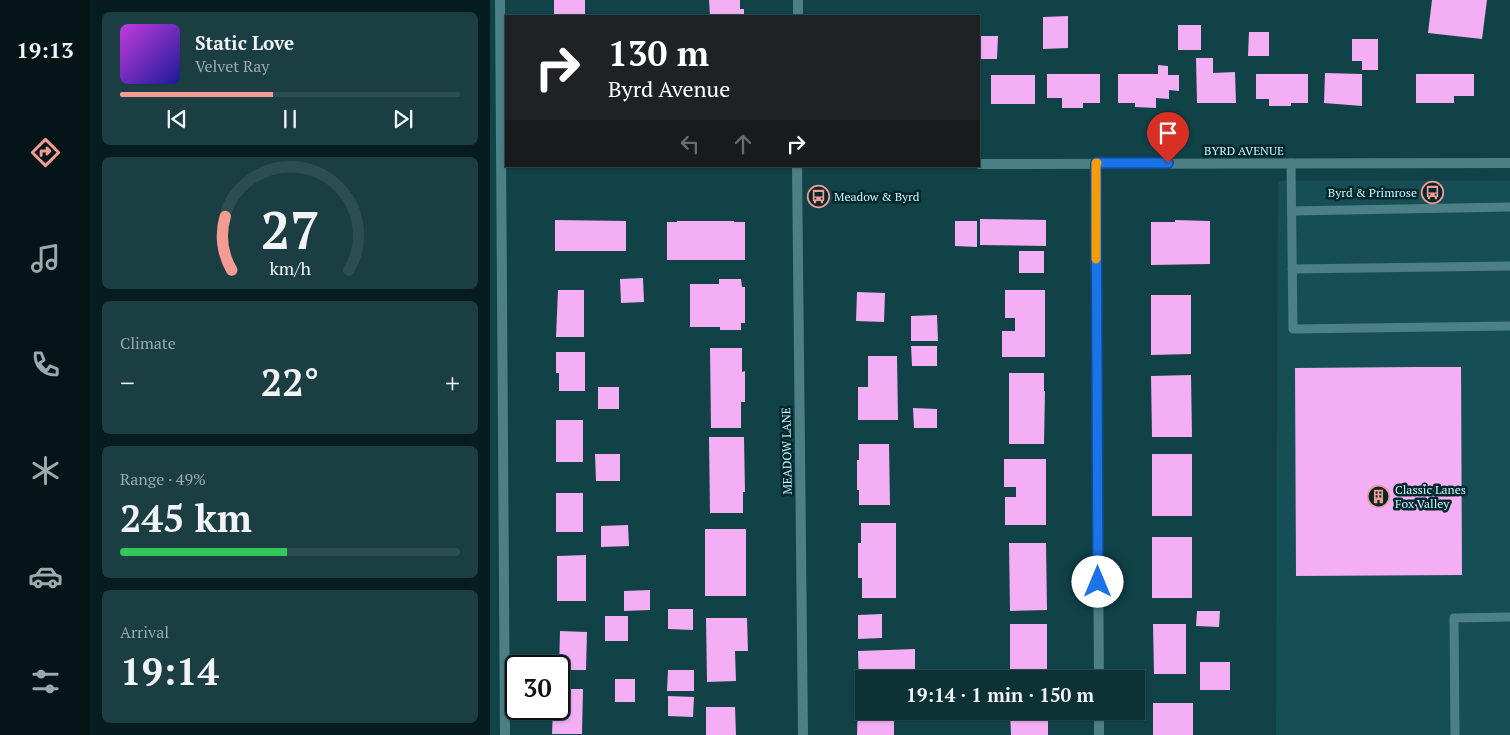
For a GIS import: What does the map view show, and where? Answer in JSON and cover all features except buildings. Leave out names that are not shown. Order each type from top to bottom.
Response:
[{"type":"street","points":[[500,0],[499,164],[505,735]]},
{"type":"street","points":[[798,0],[798,15]]},
{"type":"street","points":[[1096,163],[1099,670]]},
{"type":"street","name":"BYRD AVENUE","points":[[980,164],[1510,163]]},
{"type":"street","name":"MEADOW LANE","points":[[797,167],[803,735]]},
{"type":"street","points":[[1099,720],[1099,735]]},
{"type":"lane","points":[[1291,163],[1293,330],[1510,326]]},
{"type":"lane","points":[[1292,211],[1510,207]]},
{"type":"lane","points":[[1292,269],[1510,266]]},
{"type":"lane","points":[[1455,735],[1454,618],[1510,617]]},
{"type":"shaded area","points":[[1278,181],[1510,181],[1510,735],[1276,735]]},
{"type":"slow traffic","points":[[1096,259],[1097,163]]},
{"type":"place","name":"Byrd & Primrose","points":[[1433,193]]},
{"type":"place","name":"Meadow & Byrd","points":[[818,197]]},
{"type":"place","name":"Classic Lanes Fox Valley","points":[[1379,497]]},
{"type":"route","points":[[1098,582],[1096,163],[1168,163]]}]
